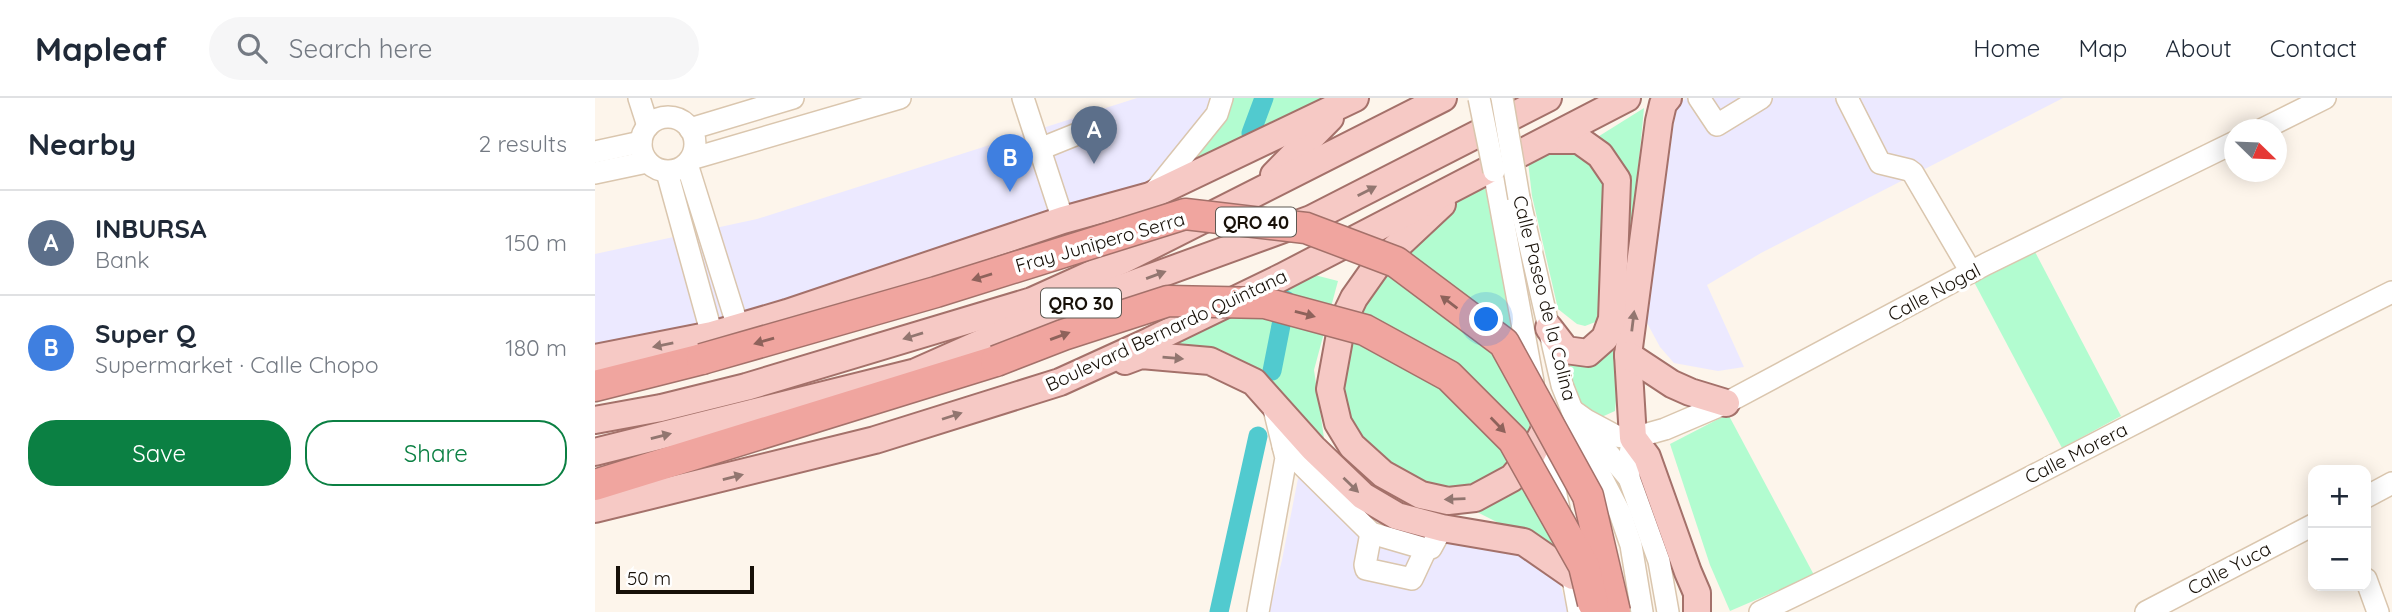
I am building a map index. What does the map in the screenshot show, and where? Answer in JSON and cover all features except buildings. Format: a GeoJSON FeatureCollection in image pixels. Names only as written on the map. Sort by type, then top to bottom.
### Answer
{"type":"FeatureCollection","features":[{"type":"Feature","properties":{"kind":"highway","name":"Fray Junipero Serra"},"geometry":{"type":"LineString","coordinates":[[597,378],[707,347],[936,292],[1185,214],[1306,228],[1396,262],[1504,342],[1588,496],[1615,612]]}},
{"type":"Feature","properties":{"kind":"highway"},"geometry":{"type":"LineString","coordinates":[[595,485],[996,361],[1063,335],[1168,301],[1265,303],[1365,330],[1449,376],[1513,440],[1584,566],[1596,612]]}},
{"type":"Feature","properties":{"kind":"main road","name":"QRO 30"},"geometry":{"type":"LineString","coordinates":[[595,420],[661,408],[746,387],[1032,301],[1123,260],[1443,98]]}},
{"type":"Feature","properties":{"kind":"main road","name":"QRO 30"},"geometry":{"type":"LineString","coordinates":[[595,452],[916,372],[1031,321],[1311,219],[1548,98]]}},
{"type":"Feature","properties":{"kind":"main road","name":"Boulevard Bernardo Quintana"},"geometry":{"type":"LineString","coordinates":[[595,509],[875,440],[1060,382],[1282,277],[1627,98]]}},
{"type":"Feature","properties":{"kind":"main road"},"geometry":{"type":"LineString","coordinates":[[1668,98],[1663,104],[1659,121],[1628,355],[1633,438],[1647,457],[1703,606]]}},
{"type":"Feature","properties":{"kind":"main road"},"geometry":{"type":"LineString","coordinates":[[1258,192],[1349,101]]}},
{"type":"Feature","properties":{"kind":"main road"},"geometry":{"type":"LineString","coordinates":[[707,347],[738,327],[1063,220],[1150,197],[1349,101]]}},
{"type":"Feature","properties":{"kind":"main road"},"geometry":{"type":"LineString","coordinates":[[1543,140],[1579,140],[1600,155],[1617,180],[1612,319],[1605,338],[1588,353],[1566,350],[1549,328]]}},
{"type":"Feature","properties":{"kind":"main road"},"geometry":{"type":"LineString","coordinates":[[1470,179],[1378,264],[1354,298],[1342,323],[1330,389],[1338,423],[1352,446],[1383,474],[1421,495],[1448,500],[1475,498],[1512,478],[1532,454],[1543,433]]}},
{"type":"Feature","properties":{"kind":"main road"},"geometry":{"type":"LineString","coordinates":[[1060,382],[1141,355],[1210,361],[1254,382],[1313,448],[1363,496],[1434,538],[1524,542],[1573,576]]}},
{"type":"Feature","properties":{"kind":"main road"},"geometry":{"type":"LineString","coordinates":[[1628,355],[1672,384],[1726,402]]}},
{"type":"Feature","properties":{"kind":"street"},"geometry":{"type":"LineString","coordinates":[[639,98],[645,144],[660,171],[667,172],[678,170],[689,162],[899,98]]}},
{"type":"Feature","properties":{"kind":"street"},"geometry":{"type":"LineString","coordinates":[[690,129],[793,98]]}},
{"type":"Feature","properties":{"kind":"street"},"geometry":{"type":"LineString","coordinates":[[1023,98],[1063,220]]}},
{"type":"Feature","properties":{"kind":"street","name":"Calle Paseo de la Colina"},"geometry":{"type":"LineString","coordinates":[[1479,98],[1549,328],[1562,385],[1590,454],[1620,513],[1631,545],[1642,612]]}},
{"type":"Feature","properties":{"kind":"street","name":"Calle Paseo de la Colina"},"geometry":{"type":"LineString","coordinates":[[1501,98],[1509,199],[1543,433],[1579,612]]}},
{"type":"Feature","properties":{"kind":"street"},"geometry":{"type":"LineString","coordinates":[[1699,98],[1715,123],[1720,125],[1761,98]]}},
{"type":"Feature","properties":{"kind":"street"},"geometry":{"type":"LineString","coordinates":[[1847,98],[1880,163],[1913,173],[1971,272]]}},
{"type":"Feature","properties":{"kind":"street"},"geometry":{"type":"LineString","coordinates":[[2282,119],[2325,98]]}},
{"type":"Feature","properties":{"kind":"street"},"geometry":{"type":"LineString","coordinates":[[1150,197],[1217,103]]}},
{"type":"Feature","properties":{"kind":"street"},"geometry":{"type":"LineString","coordinates":[[595,173],[645,144],[667,108],[690,129],[695,139],[695,149],[689,162],[738,327]]}},
{"type":"Feature","properties":{"kind":"street"},"geometry":{"type":"LineString","coordinates":[[1040,149],[1097,126]]}},
{"type":"Feature","properties":{"kind":"street"},"geometry":{"type":"LineString","coordinates":[[595,152],[645,144]]}},
{"type":"Feature","properties":{"kind":"street","name":"Calle Nogal"},"geometry":{"type":"LineString","coordinates":[[1633,438],[1665,429],[1726,402],[1971,272],[2224,147]]}},
{"type":"Feature","properties":{"kind":"street"},"geometry":{"type":"LineString","coordinates":[[667,172],[707,347]]}},
{"type":"Feature","properties":{"kind":"street","name":"Calle Morera"},"geometry":{"type":"LineString","coordinates":[[1760,612],[1884,553],[2069,456],[2391,297]]}},
{"type":"Feature","properties":{"kind":"street"},"geometry":{"type":"LineString","coordinates":[[1258,612],[1286,458],[1272,400]]}},
{"type":"Feature","properties":{"kind":"street"},"geometry":{"type":"LineString","coordinates":[[1572,410],[1616,436],[1633,438],[1629,478],[1659,561],[1668,612]]}},
{"type":"Feature","properties":{"kind":"street"},"geometry":{"type":"LineString","coordinates":[[1572,410],[1629,478]]}},
{"type":"Feature","properties":{"kind":"street"},"geometry":{"type":"LineString","coordinates":[[1543,433],[1563,474],[1596,612]]}},
{"type":"Feature","properties":{"kind":"street"},"geometry":{"type":"LineString","coordinates":[[1283,446],[1371,533],[1434,538],[1412,579],[1366,569],[1364,565],[1371,533]]}},
{"type":"Feature","properties":{"kind":"street"},"geometry":{"type":"LineString","coordinates":[[2371,494],[2392,483]]}},
{"type":"Feature","properties":{"kind":"street","name":"Calle Yuca"},"geometry":{"type":"LineString","coordinates":[[2146,612],[2308,527]]}},
{"type":"Feature","properties":{"kind":"street"},"geometry":{"type":"LineString","coordinates":[[2370,591],[2378,612]]}},
{"type":"Feature","properties":{"kind":"shaded area"},"geometry":{"type":"Polygon","coordinates":[[[1137,98],[1211,98],[1217,114],[1150,196],[595,358],[595,254],[757,219],[1137,98]]]}},
{"type":"Feature","properties":{"kind":"shaded area"},"geometry":{"type":"Polygon","coordinates":[[[1686,98],[2063,98],[1761,253],[1707,285],[1744,367],[1718,371],[1674,363],[1660,347],[1646,321],[1674,122],[1677,106],[1686,98]]]}},
{"type":"Feature","properties":{"kind":"shaded area"},"geometry":{"type":"Polygon","coordinates":[[[1304,448],[1358,505],[1517,548],[1549,570],[1561,587],[1568,612],[1269,612],[1304,448]]]}},
{"type":"Feature","properties":{"kind":"green space"},"geometry":{"type":"Polygon","coordinates":[[[1233,98],[1321,98],[1185,171],[1228,115],[1233,98]]]}},
{"type":"Feature","properties":{"kind":"green space"},"geometry":{"type":"Polygon","coordinates":[[[1644,108],[1615,411],[1597,419],[1577,403],[1562,359],[1608,342],[1624,184],[1596,138],[1644,108]]]}},
{"type":"Feature","properties":{"kind":"green space"},"geometry":{"type":"Polygon","coordinates":[[[1546,152],[1579,152],[1602,165],[1602,306],[1598,321],[1585,326],[1577,324],[1558,309],[1532,196],[1528,162],[1546,152]]]}},
{"type":"Feature","properties":{"kind":"green space"},"geometry":{"type":"Polygon","coordinates":[[[1493,167],[1543,433],[1512,478],[1421,495],[1338,423],[1342,323],[1378,264],[1493,167]]]}},
{"type":"Feature","properties":{"kind":"green space"},"geometry":{"type":"Polygon","coordinates":[[[2033,248],[2121,416],[2062,448],[1973,280],[2033,248]]]}},
{"type":"Feature","properties":{"kind":"green space"},"geometry":{"type":"Polygon","coordinates":[[[1303,272],[1338,281],[1314,370],[1324,438],[1260,370],[1220,349],[1168,346],[1303,272]]]}},
{"type":"Feature","properties":{"kind":"green space"},"geometry":{"type":"Polygon","coordinates":[[[1728,414],[1814,575],[1730,611],[1710,565],[1670,444],[1728,414]]]}},
{"type":"Feature","properties":{"kind":"green space"},"geometry":{"type":"Polygon","coordinates":[[[1540,452],[1556,552],[1473,510],[1540,452]]]}},
{"type":"Feature","properties":{"kind":"waterway"},"geometry":{"type":"LineString","coordinates":[[1251,133],[1264,98]]}},
{"type":"Feature","properties":{"kind":"waterway"},"geometry":{"type":"LineString","coordinates":[[1272,371],[1286,300]]}},
{"type":"Feature","properties":{"kind":"waterway"},"geometry":{"type":"LineString","coordinates":[[1219,612],[1258,436]]}},
{"type":"Feature","properties":{"kind":"place","name":"INBURSA"},"geometry":{"type":"Point","coordinates":[1094,164]}},
{"type":"Feature","properties":{"kind":"place","name":"Super Q"},"geometry":{"type":"Point","coordinates":[1010,192]}}]}
